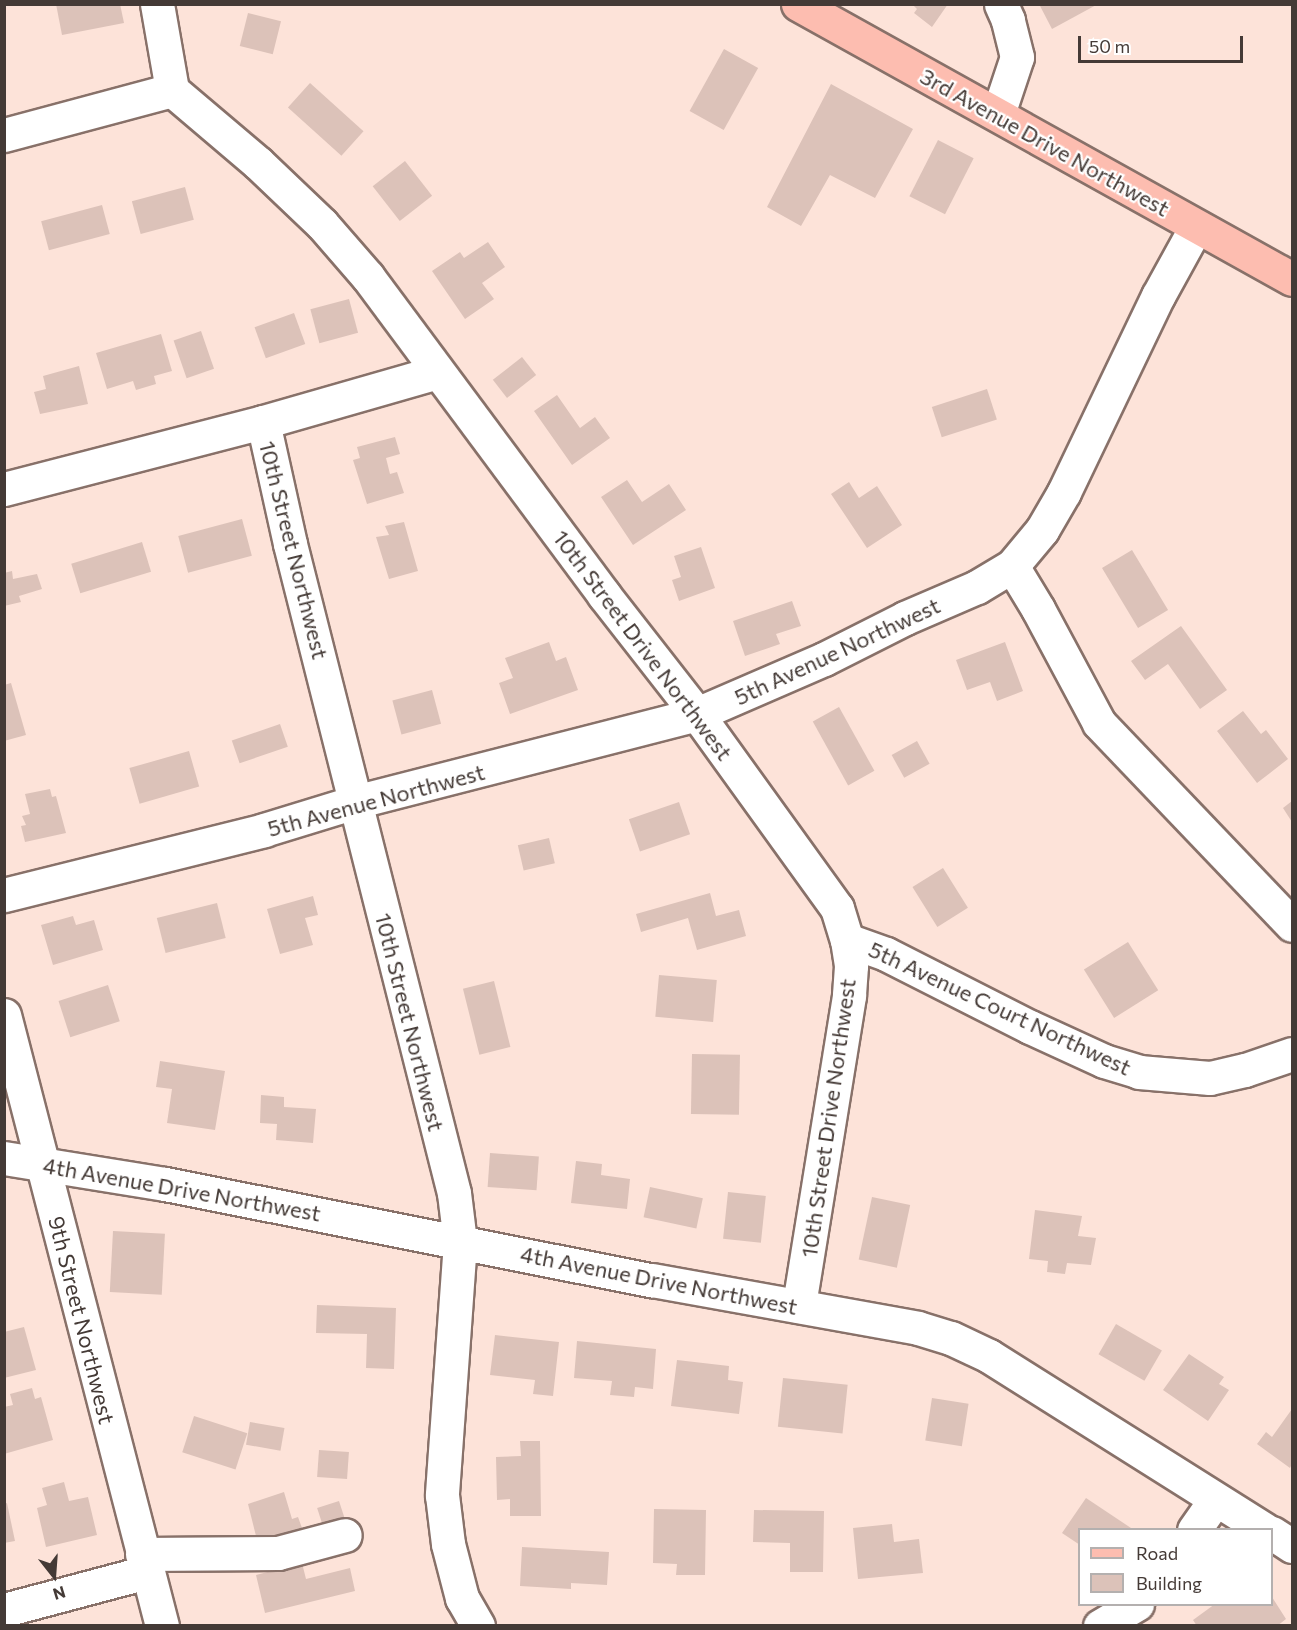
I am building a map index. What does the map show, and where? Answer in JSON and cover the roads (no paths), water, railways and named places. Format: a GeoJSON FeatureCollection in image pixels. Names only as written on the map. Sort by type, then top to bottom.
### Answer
{"type":"FeatureCollection","features":[{"type":"Feature","properties":{"kind":"main road","name":"3rd Avenue Drive Northwest"},"geometry":{"type":"LineString","coordinates":[[798,4],[1293,279]]}},
{"type":"Feature","properties":{"kind":"street"},"geometry":{"type":"LineString","coordinates":[[4,135],[172,90],[157,4]]}},
{"type":"Feature","properties":{"kind":"street"},"geometry":{"type":"LineString","coordinates":[[998,114],[1017,57],[1008,20],[1001,4]]}},
{"type":"Feature","properties":{"kind":"street","name":"10th Street Drive Northwest"},"geometry":{"type":"LineString","coordinates":[[172,90],[258,163],[322,224],[368,277],[604,595],[697,714],[837,908],[848,940],[851,966],[849,996],[799,1306]]}},
{"type":"Feature","properties":{"kind":"street","name":"5th Avenue Northwest"},"geometry":{"type":"LineString","coordinates":[[4,895],[264,830],[356,802],[697,714],[824,660],[905,618],[977,587],[1012,566],[1042,530],[1064,492],[1158,296],[1196,227]]}},
{"type":"Feature","properties":{"kind":"street"},"geometry":{"type":"LineString","coordinates":[[4,489],[262,422],[437,372]]}},
{"type":"Feature","properties":{"kind":"street","name":"10th Street Northwest"},"geometry":{"type":"LineString","coordinates":[[262,422],[290,544],[454,1193],[460,1242],[442,1496],[448,1544],[462,1598],[478,1626]]}},
{"type":"Feature","properties":{"kind":"street"},"geometry":{"type":"LineString","coordinates":[[1012,566],[1099,723],[1293,925]]}},
{"type":"Feature","properties":{"kind":"street","name":"5th Avenue Court Northwest"},"geometry":{"type":"LineString","coordinates":[[848,940],[886,954],[1030,1027],[1104,1061],[1139,1072],[1210,1078],[1293,1054]]}},
{"type":"Feature","properties":{"kind":"street","name":"9th Street Northwest"},"geometry":{"type":"LineString","coordinates":[[4,1015],[162,1626]]}},
{"type":"Feature","properties":{"kind":"street","name":"4th Avenue Drive Northwest"},"geometry":{"type":"LineString","coordinates":[[4,1158],[165,1184],[918,1328],[951,1338],[989,1356],[1262,1528]]}},
{"type":"Feature","properties":{"kind":"street"},"geometry":{"type":"LineString","coordinates":[[1195,1528],[1215,1500]]}},
{"type":"Feature","properties":{"kind":"street"},"geometry":{"type":"LineString","coordinates":[[1273,1534],[1293,1546]]}},
{"type":"Feature","properties":{"kind":"street"},"geometry":{"type":"LineString","coordinates":[[4,1610],[145,1563],[278,1553],[345,1535]]}},
{"type":"Feature","properties":{"kind":"street"},"geometry":{"type":"LineString","coordinates":[[1100,1626],[1135,1606]]}}]}
